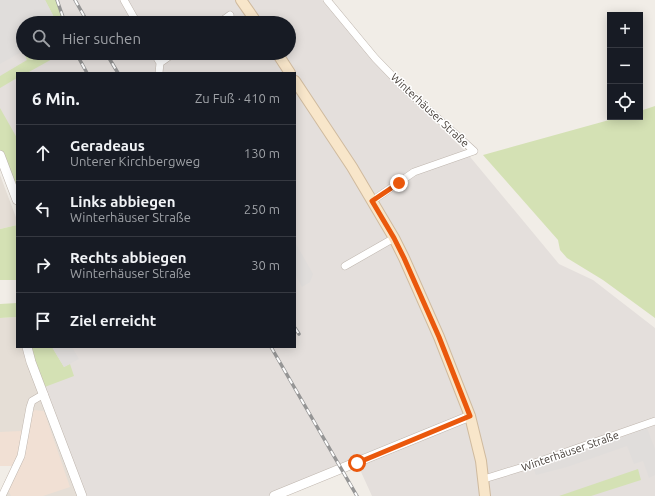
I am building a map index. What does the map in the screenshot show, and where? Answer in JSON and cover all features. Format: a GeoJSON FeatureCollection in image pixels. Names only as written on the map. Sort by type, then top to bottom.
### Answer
{"type":"FeatureCollection","features":[{"type":"Feature","properties":{"kind":"main road"},"geometry":{"type":"LineString","coordinates":[[241,0],[252,16]]}},
{"type":"Feature","properties":{"kind":"main road"},"geometry":{"type":"LineString","coordinates":[[281,60],[289,72]]}},
{"type":"Feature","properties":{"kind":"main road"},"geometry":{"type":"LineString","coordinates":[[296,83],[352,168],[394,238],[439,337],[470,416],[480,455],[485,496]]}},
{"type":"Feature","properties":{"kind":"street"},"geometry":{"type":"LineString","coordinates":[[124,0],[133,16]]}},
{"type":"Feature","properties":{"kind":"street","name":"Winterhäuser Straße"},"geometry":{"type":"LineString","coordinates":[[327,0],[375,58],[402,86],[474,151],[414,172],[372,201]]}},
{"type":"Feature","properties":{"kind":"street"},"geometry":{"type":"LineString","coordinates":[[158,60],[160,63],[159,72]]}},
{"type":"Feature","properties":{"kind":"street"},"geometry":{"type":"LineString","coordinates":[[160,63],[164,60]]}},
{"type":"Feature","properties":{"kind":"street"},"geometry":{"type":"LineString","coordinates":[[0,155],[16,197]]}},
{"type":"Feature","properties":{"kind":"street"},"geometry":{"type":"LineString","coordinates":[[345,266],[394,238]]}},
{"type":"Feature","properties":{"kind":"street"},"geometry":{"type":"LineString","coordinates":[[27,348],[31,362],[82,496]]}},
{"type":"Feature","properties":{"kind":"street"},"geometry":{"type":"LineString","coordinates":[[2,496],[21,456],[32,402],[44,394]]}},
{"type":"Feature","properties":{"kind":"street"},"geometry":{"type":"LineString","coordinates":[[274,496],[470,416]]}},
{"type":"Feature","properties":{"kind":"street","name":"Winterhäuser Straße"},"geometry":{"type":"LineString","coordinates":[[484,479],[655,421]]}},
{"type":"Feature","properties":{"kind":"shaded area"},"geometry":{"type":"Polygon","coordinates":[[[0,0],[322,0],[373,60],[466,152],[559,264],[593,280],[655,328],[655,496],[372,496],[357,463],[274,496],[83,496],[27,348],[296,348],[296,72],[16,72],[16,197],[0,155],[0,0]]]}},
{"type":"Feature","properties":{"kind":"shaded area"},"geometry":{"type":"Polygon","coordinates":[[[0,0],[45,0],[53,16],[16,16],[16,55],[0,64],[0,0]]]}},
{"type":"Feature","properties":{"kind":"shaded area"},"geometry":{"type":"Polygon","coordinates":[[[0,175],[16,217],[16,225],[0,229],[0,175]]]}},
{"type":"Feature","properties":{"kind":"shaded area"},"geometry":{"type":"Polygon","coordinates":[[[296,244],[313,274],[310,282],[302,287],[296,276],[296,244]]]}},
{"type":"Feature","properties":{"kind":"shaded area"},"geometry":{"type":"Polygon","coordinates":[[[16,317],[16,348],[24,348],[82,496],[1,496],[4,483],[13,466],[0,465],[0,318],[16,317]]]}},
{"type":"Feature","properties":{"kind":"shaded area"},"geometry":{"type":"Polygon","coordinates":[[[53,348],[73,348],[79,359],[64,367],[53,348]]]}},
{"type":"Feature","properties":{"kind":"shaded area"},"geometry":{"type":"Polygon","coordinates":[[[34,410],[44,411],[70,487],[43,496],[11,496],[4,483],[12,466],[0,466],[0,432],[21,431],[34,410]]]}},
{"type":"Feature","properties":{"kind":"shaded area"},"geometry":{"type":"Polygon","coordinates":[[[647,428],[655,449],[655,475],[649,478],[643,461],[634,464],[627,446],[567,467],[536,475],[534,470],[647,428]]]}},
{"type":"Feature","properties":{"kind":"green space"},"geometry":{"type":"Polygon","coordinates":[[[45,0],[57,0],[63,16],[53,16],[45,0]]]}},
{"type":"Feature","properties":{"kind":"green space"},"geometry":{"type":"Polygon","coordinates":[[[27,60],[50,60],[29,72],[16,72],[16,79],[0,88],[0,76],[27,60]]]}},
{"type":"Feature","properties":{"kind":"green space"},"geometry":{"type":"Polygon","coordinates":[[[655,106],[655,318],[603,280],[567,258],[560,250],[558,240],[483,155],[609,120],[643,120],[643,110],[655,106]]]}},
{"type":"Feature","properties":{"kind":"green space"},"geometry":{"type":"Polygon","coordinates":[[[0,108],[16,136],[16,197],[0,155],[0,108]]]}},
{"type":"Feature","properties":{"kind":"green space"},"geometry":{"type":"Polygon","coordinates":[[[16,225],[16,280],[0,280],[0,229],[16,225]]]}},
{"type":"Feature","properties":{"kind":"green space"},"geometry":{"type":"Polygon","coordinates":[[[16,303],[16,317],[0,318],[0,304],[16,303]]]}},
{"type":"Feature","properties":{"kind":"green space"},"geometry":{"type":"Polygon","coordinates":[[[27,348],[53,348],[64,367],[70,364],[74,376],[42,388],[27,348]]]}},
{"type":"Feature","properties":{"kind":"green space"},"geometry":{"type":"Polygon","coordinates":[[[638,469],[641,480],[591,496],[559,496],[638,469]]]}},
{"type":"Feature","properties":{"kind":"railway"},"geometry":{"type":"LineString","coordinates":[[57,0],[63,16]]}},
{"type":"Feature","properties":{"kind":"railway"},"geometry":{"type":"LineString","coordinates":[[75,0],[84,16]]}},
{"type":"Feature","properties":{"kind":"railway"},"geometry":{"type":"LineString","coordinates":[[80,60],[86,72]]}},
{"type":"Feature","properties":{"kind":"railway"},"geometry":{"type":"LineString","coordinates":[[110,60],[117,72]]}},
{"type":"Feature","properties":{"kind":"railway"},"geometry":{"type":"LineString","coordinates":[[296,330],[299,334]]}},
{"type":"Feature","properties":{"kind":"railway"},"geometry":{"type":"LineString","coordinates":[[272,348],[357,496]]}},
{"type":"Feature","properties":{"kind":"route"},"geometry":{"type":"LineString","coordinates":[[357,463],[470,416],[439,337],[404,258],[372,201],[399,183]]}}]}
